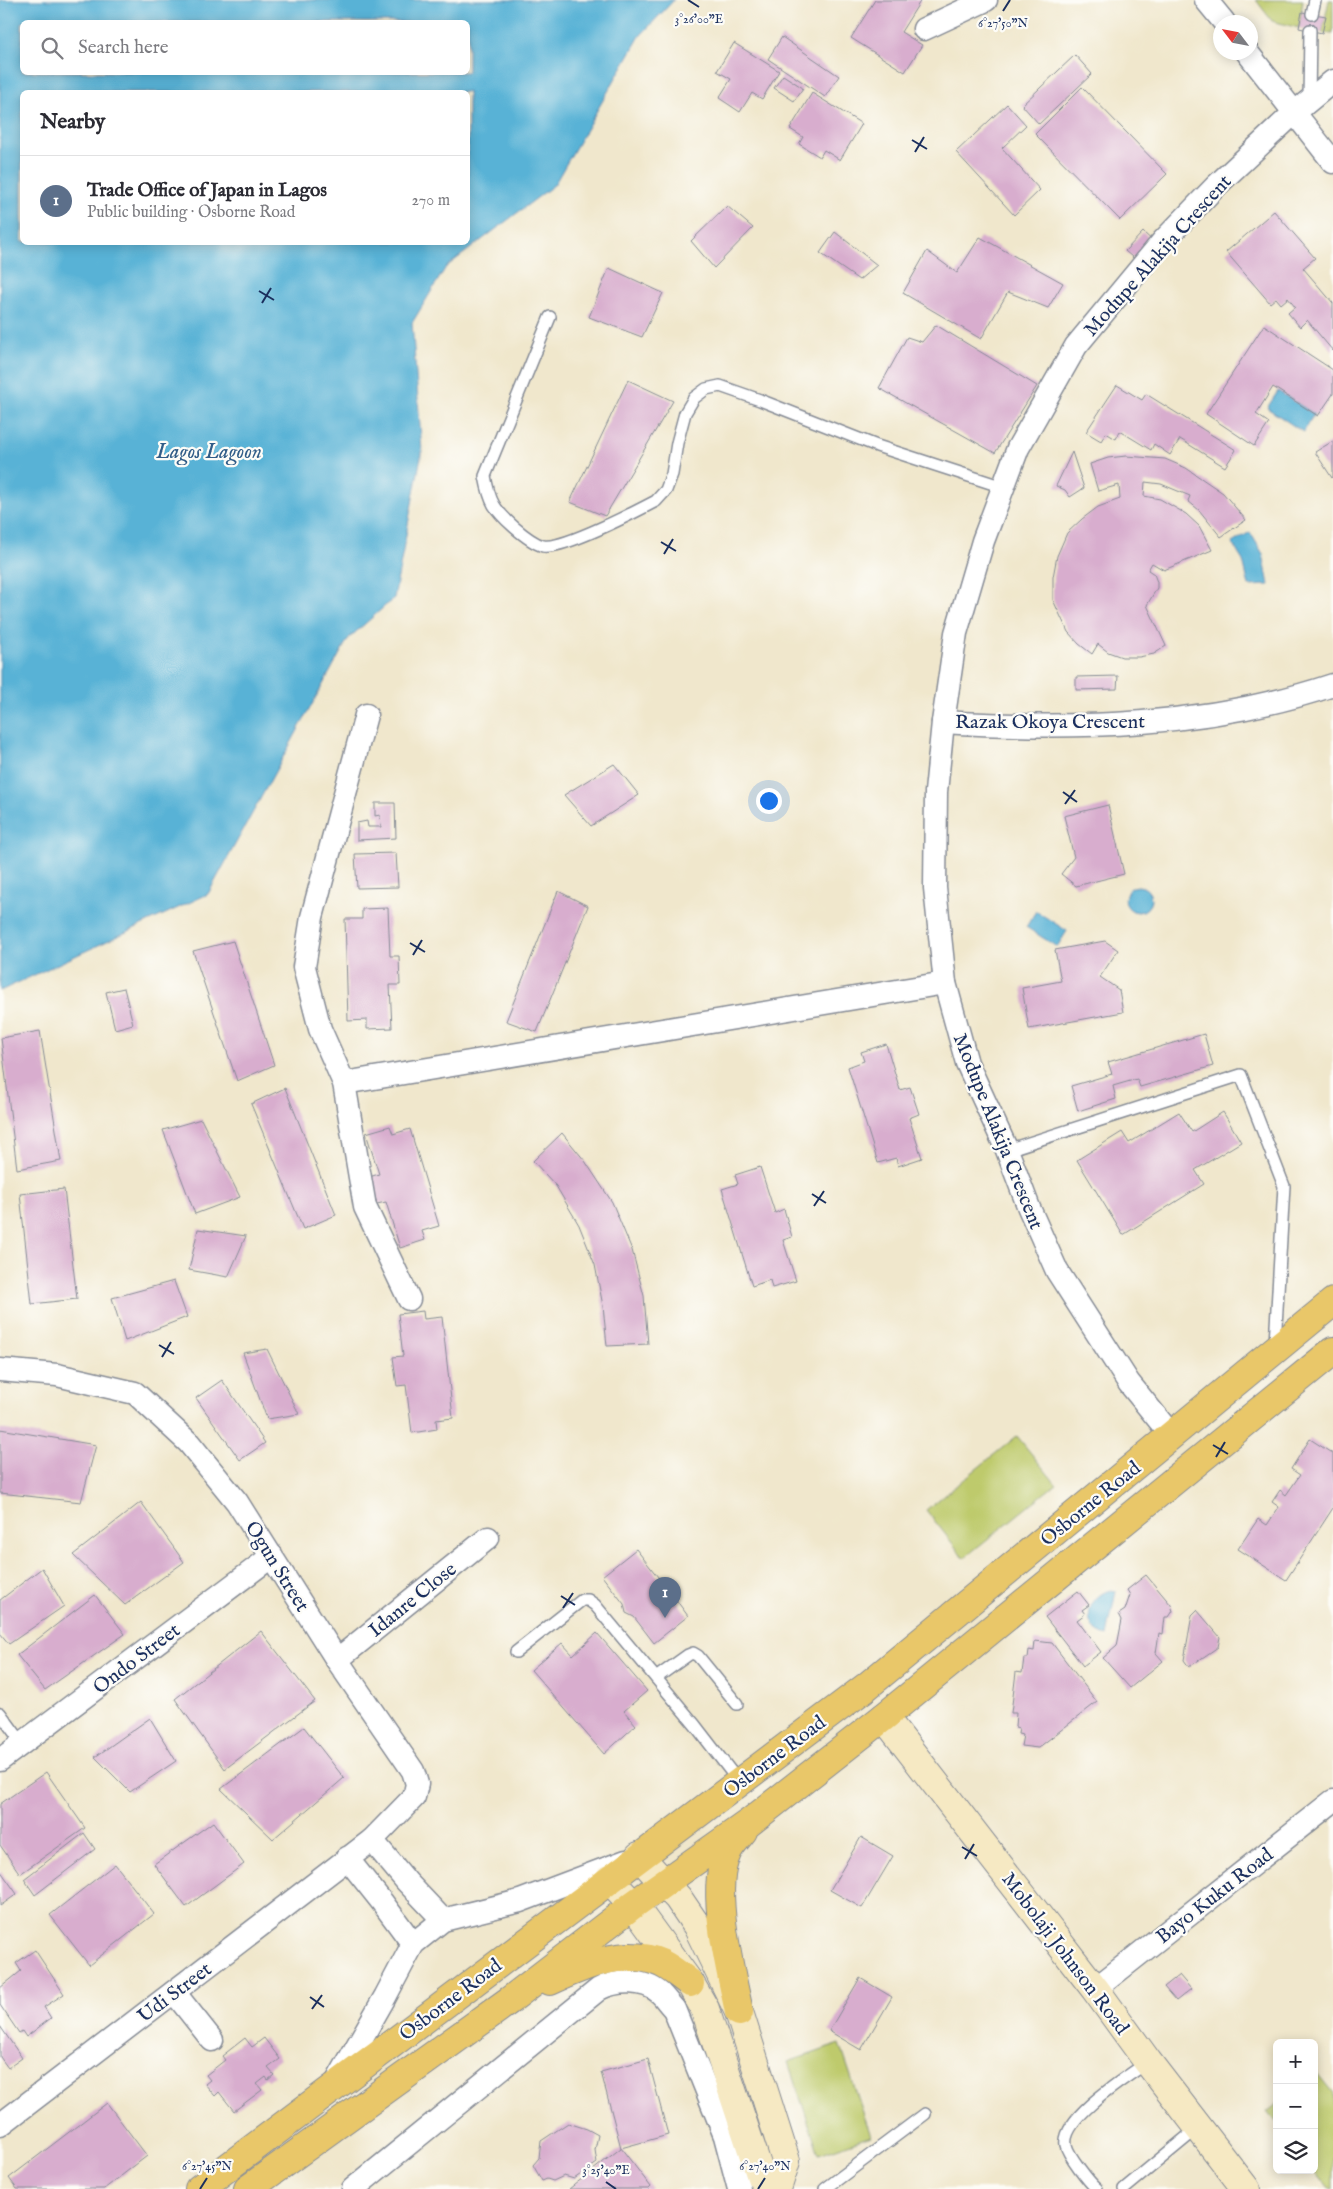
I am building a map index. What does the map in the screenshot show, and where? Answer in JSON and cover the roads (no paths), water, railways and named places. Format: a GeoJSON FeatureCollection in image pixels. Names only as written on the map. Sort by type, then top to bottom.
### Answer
{"type":"FeatureCollection","features":[{"type":"Feature","properties":{"kind":"main road","name":"Osborne Road"},"geometry":{"type":"LineString","coordinates":[[199,2189],[866,1687],[1333,1302]]}},
{"type":"Feature","properties":{"kind":"main road","name":"Osborne Road"},"geometry":{"type":"LineString","coordinates":[[248,2189],[510,2000],[633,1905],[750,1822],[884,1717],[1333,1351]]}},
{"type":"Feature","properties":{"kind":"main road","name":"Mobolaji Johnson Road"},"geometry":{"type":"LineString","coordinates":[[884,1717],[1095,1989],[1148,2062],[1246,2189]]}},
{"type":"Feature","properties":{"kind":"main road"},"geometry":{"type":"LineString","coordinates":[[750,1822],[726,1853],[720,1906],[739,2012],[786,2161],[777,2189]]}},
{"type":"Feature","properties":{"kind":"main road"},"geometry":{"type":"LineString","coordinates":[[639,1856],[665,1883],[697,1926],[739,2012]]}},
{"type":"Feature","properties":{"kind":"main road"},"geometry":{"type":"LineString","coordinates":[[609,1879],[633,1905],[690,1983],[705,2009],[761,2177],[769,2189]]}},
{"type":"Feature","properties":{"kind":"main road"},"geometry":{"type":"LineString","coordinates":[[510,2000],[594,1963],[629,1958],[646,1959],[662,1964],[690,1983]]}},
{"type":"Feature","properties":{"kind":"street"},"geometry":{"type":"LineString","coordinates":[[924,29],[986,0]]}},
{"type":"Feature","properties":{"kind":"street"},"geometry":{"type":"LineString","coordinates":[[1206,0],[1218,15]]}},
{"type":"Feature","properties":{"kind":"street"},"geometry":{"type":"LineString","coordinates":[[1255,60],[1302,108],[1333,162]]}},
{"type":"Feature","properties":{"kind":"street","name":"Modupe Alakija Crescent"},"geometry":{"type":"LineString","coordinates":[[1172,1436],[1129,1383],[1057,1271],[1029,1208],[1007,1150],[967,1062],[945,983],[935,888],[936,792],[943,722],[956,633],[983,541],[1018,448],[1079,340],[1163,241],[1217,186],[1333,82]]}},
{"type":"Feature","properties":{"kind":"street","name":"Razak Okoya Crescent"},"geometry":{"type":"LineString","coordinates":[[943,722],[1046,725],[1144,722],[1251,707],[1333,685]]}},
{"type":"Feature","properties":{"kind":"street"},"geometry":{"type":"LineString","coordinates":[[366,715],[312,916],[304,967],[320,1029],[344,1083],[366,1207],[409,1299]]}},
{"type":"Feature","properties":{"kind":"street"},"geometry":{"type":"LineString","coordinates":[[344,1083],[945,983]]}},
{"type":"Feature","properties":{"kind":"street","name":"Ogun Street"},"geometry":{"type":"LineString","coordinates":[[0,1370],[58,1374],[135,1393],[189,1443],[237,1502],[337,1660],[412,1771],[417,1784],[414,1796],[372,1840],[347,1858]]}},
{"type":"Feature","properties":{"kind":"street","name":"Idanre Close"},"geometry":{"type":"LineString","coordinates":[[337,1660],[488,1538]]}},
{"type":"Feature","properties":{"kind":"street","name":"Ondo Street"},"geometry":{"type":"LineString","coordinates":[[0,1760],[272,1556]]}},
{"type":"Feature","properties":{"kind":"street","name":"Bayo Kuku Road"},"geometry":{"type":"LineString","coordinates":[[1095,1989],[1333,1801]]}},
{"type":"Feature","properties":{"kind":"street"},"geometry":{"type":"LineString","coordinates":[[372,1840],[407,1882],[443,1920]]}},
{"type":"Feature","properties":{"kind":"street"},"geometry":{"type":"LineString","coordinates":[[335,2085],[386,1997],[413,1944],[443,1920],[520,1901],[639,1856]]}},
{"type":"Feature","properties":{"kind":"street"},"geometry":{"type":"LineString","coordinates":[[347,1858],[413,1944]]}},
{"type":"Feature","properties":{"kind":"street","name":"Udi Street"},"geometry":{"type":"LineString","coordinates":[[0,2125],[347,1858]]}},
{"type":"Feature","properties":{"kind":"street"},"geometry":{"type":"LineString","coordinates":[[353,2189],[599,1989],[610,1983],[624,1982],[643,1985],[659,1992],[674,2009],[725,2136],[739,2189]]}},
{"type":"Feature","properties":{"kind":"street"},"geometry":{"type":"LineString","coordinates":[[174,1992],[212,2040]]}},
{"type":"Feature","properties":{"kind":"lane"},"geometry":{"type":"LineString","coordinates":[[1312,14],[1315,0]]}},
{"type":"Feature","properties":{"kind":"lane"},"geometry":{"type":"LineString","coordinates":[[1302,108],[1310,30]]}},
{"type":"Feature","properties":{"kind":"lane"},"geometry":{"type":"LineString","coordinates":[[550,317],[485,476],[490,500],[502,517],[524,536],[544,546],[569,541],[656,501],[666,490],[672,474],[677,443],[685,413],[694,398],[706,389],[720,386],[877,446],[1003,487]]}},
{"type":"Feature","properties":{"kind":"lane"},"geometry":{"type":"LineString","coordinates":[[1007,1150],[1240,1075],[1284,1186],[1275,1349]]}},
{"type":"Feature","properties":{"kind":"lane"},"geometry":{"type":"LineString","coordinates":[[516,1652],[582,1600],[588,1600],[595,1605],[656,1678],[739,1782]]}},
{"type":"Feature","properties":{"kind":"lane"},"geometry":{"type":"LineString","coordinates":[[656,1678],[688,1654],[693,1653],[698,1656],[738,1704]]}},
{"type":"Feature","properties":{"kind":"lane"},"geometry":{"type":"LineString","coordinates":[[0,1713],[22,1743]]}},
{"type":"Feature","properties":{"kind":"lane"},"geometry":{"type":"LineString","coordinates":[[1097,2189],[1068,2150],[1066,2140],[1069,2129],[1077,2118],[1108,2091],[1148,2062]]}},
{"type":"Feature","properties":{"kind":"lane"},"geometry":{"type":"LineString","coordinates":[[826,2189],[925,2114]]}},
{"type":"Feature","properties":{"kind":"lane"},"geometry":{"type":"LineString","coordinates":[[1124,2189],[1199,2127]]}},
{"type":"Feature","properties":{"kind":"water","name":"Lagos Lagoon"},"geometry":{"type":"Polygon","coordinates":[[[0,0],[674,0],[640,36],[554,185],[446,267],[412,323],[422,451],[394,598],[348,639],[208,894],[0,991],[0,0]]]}},
{"type":"Feature","properties":{"kind":"water"},"geometry":{"type":"Polygon","coordinates":[[[1278,391],[1314,414],[1303,432],[1267,408],[1278,391]]]}},
{"type":"Feature","properties":{"kind":"water"},"geometry":{"type":"Polygon","coordinates":[[[1250,532],[1263,554],[1269,585],[1249,586],[1243,561],[1232,543],[1250,532]]]}},
{"type":"Feature","properties":{"kind":"water"},"geometry":{"type":"Polygon","coordinates":[[[1138,886],[1147,890],[1151,899],[1147,908],[1138,912],[1129,908],[1125,899],[1129,890],[1138,886]]]}},
{"type":"Feature","properties":{"kind":"water"},"geometry":{"type":"Polygon","coordinates":[[[1036,911],[1067,931],[1057,947],[1026,927],[1036,911]]]}},
{"type":"Feature","properties":{"kind":"water"},"geometry":{"type":"Polygon","coordinates":[[[1111,1590],[1116,1591],[1107,1636],[1092,1627],[1090,1612],[1096,1598],[1111,1590]]]}},
{"type":"Feature","properties":{"kind":"place","name":"Trade Office of Japan in Lagos"},"geometry":{"type":"Point","coordinates":[665,1618]}}]}
